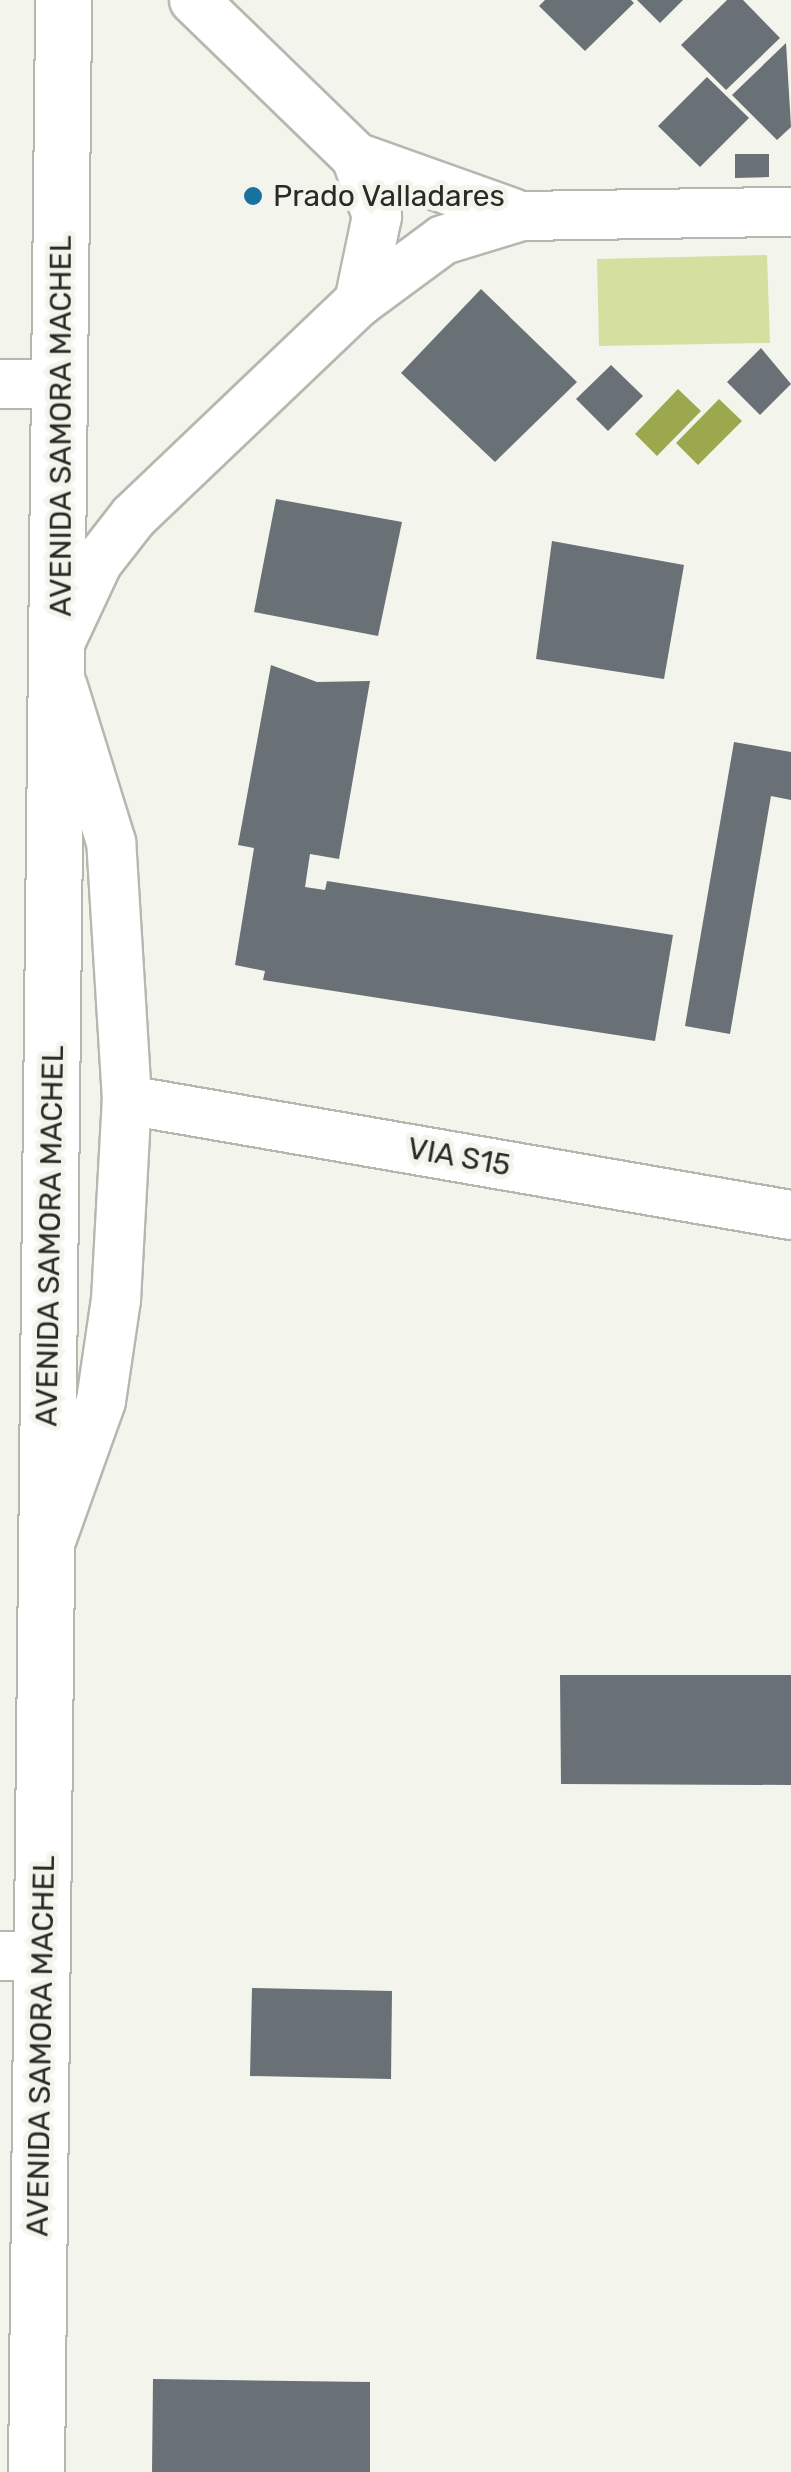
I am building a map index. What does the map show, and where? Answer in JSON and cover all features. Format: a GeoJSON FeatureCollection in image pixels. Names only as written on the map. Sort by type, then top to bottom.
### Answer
{"type":"FeatureCollection","features":[{"type":"Feature","properties":{"kind":"main road","name":"AVENIDA SAMORA MACHEL"},"geometry":{"type":"LineString","coordinates":[[36,2472],[22,1956],[45,1560],[60,662],[63,0]]}},
{"type":"Feature","properties":{"kind":"street"},"geometry":{"type":"LineString","coordinates":[[194,0],[356,157],[444,195],[522,216]]}},
{"type":"Feature","properties":{"kind":"street"},"geometry":{"type":"LineString","coordinates":[[356,157],[377,216],[359,302]]}},
{"type":"Feature","properties":{"kind":"street"},"geometry":{"type":"LineString","coordinates":[[45,1560],[100,1401],[116,1300],[127,1100],[111,842],[60,662],[98,562],[134,516],[359,302],[464,228],[522,216],[791,212]]}},
{"type":"Feature","properties":{"kind":"street"},"geometry":{"type":"LineString","coordinates":[[0,384],[61,385]]}},
{"type":"Feature","properties":{"kind":"street","name":"VIA S15"},"geometry":{"type":"LineString","coordinates":[[127,1100],[791,1215]]}},
{"type":"Feature","properties":{"kind":"shaded area"},"geometry":{"type":"Polygon","coordinates":[[[767,255],[770,343],[599,346],[597,259],[767,255]]]}},
{"type":"Feature","properties":{"kind":"shaded area"},"geometry":{"type":"Polygon","coordinates":[[[678,389],[701,411],[657,456],[635,434],[678,389]]]}},
{"type":"Feature","properties":{"kind":"shaded area"},"geometry":{"type":"Polygon","coordinates":[[[719,399],[742,421],[698,465],[676,443],[719,399]]]}},
{"type":"Feature","properties":{"kind":"building"},"geometry":{"type":"Polygon","coordinates":[[[545,0],[634,3],[585,51],[539,6],[545,0]]]}},
{"type":"Feature","properties":{"kind":"building"},"geometry":{"type":"Polygon","coordinates":[[[637,0],[683,0],[660,23],[637,0]]]}},
{"type":"Feature","properties":{"kind":"building"},"geometry":{"type":"Polygon","coordinates":[[[727,0],[743,0],[780,38],[726,90],[681,45],[727,0]]]}},
{"type":"Feature","properties":{"kind":"building"},"geometry":{"type":"Polygon","coordinates":[[[786,43],[791,127],[777,140],[732,95],[786,43]]]}},
{"type":"Feature","properties":{"kind":"building"},"geometry":{"type":"Polygon","coordinates":[[[707,77],[749,118],[700,167],[658,126],[707,77]]]}},
{"type":"Feature","properties":{"kind":"building"},"geometry":{"type":"Polygon","coordinates":[[[735,154],[769,154],[769,177],[735,178],[735,154]]]}},
{"type":"Feature","properties":{"kind":"building"},"geometry":{"type":"Polygon","coordinates":[[[481,289],[577,382],[495,462],[401,373],[481,289]]]}},
{"type":"Feature","properties":{"kind":"building"},"geometry":{"type":"Polygon","coordinates":[[[761,348],[791,384],[760,415],[727,382],[761,348]]]}},
{"type":"Feature","properties":{"kind":"building"},"geometry":{"type":"Polygon","coordinates":[[[611,365],[643,396],[608,431],[576,399],[611,365]]]}},
{"type":"Feature","properties":{"kind":"building"},"geometry":{"type":"Polygon","coordinates":[[[276,499],[402,522],[378,636],[254,612],[276,499]]]}},
{"type":"Feature","properties":{"kind":"building"},"geometry":{"type":"Polygon","coordinates":[[[552,541],[684,565],[664,679],[536,659],[552,541]]]}},
{"type":"Feature","properties":{"kind":"building"},"geometry":{"type":"Polygon","coordinates":[[[271,665],[317,682],[370,681],[339,859],[310,854],[305,887],[325,890],[327,881],[673,935],[655,1041],[263,980],[265,971],[235,965],[254,848],[238,845],[271,665]]]}},
{"type":"Feature","properties":{"kind":"building"},"geometry":{"type":"Polygon","coordinates":[[[734,742],[791,752],[791,800],[771,796],[730,1034],[685,1026],[734,742]]]}},
{"type":"Feature","properties":{"kind":"building"},"geometry":{"type":"Polygon","coordinates":[[[560,1675],[791,1675],[791,1785],[561,1784],[560,1675]]]}},
{"type":"Feature","properties":{"kind":"building"},"geometry":{"type":"Polygon","coordinates":[[[252,1988],[392,1991],[391,2079],[250,2076],[252,1988]]]}},
{"type":"Feature","properties":{"kind":"building"},"geometry":{"type":"Polygon","coordinates":[[[153,2379],[370,2382],[370,2472],[152,2472],[153,2379]]]}},
{"type":"Feature","properties":{"kind":"place","name":"Prado Valladares"},"geometry":{"type":"Point","coordinates":[253,196]}}]}
